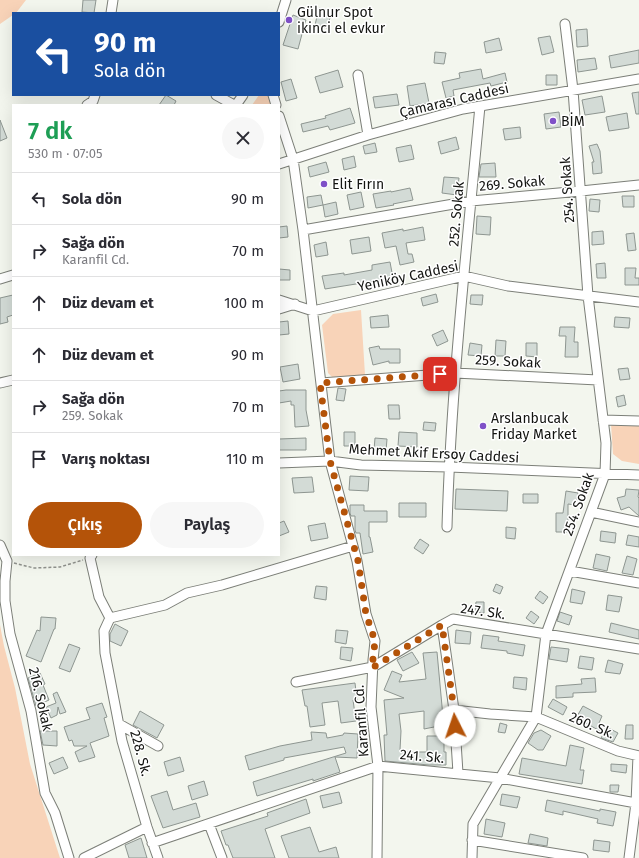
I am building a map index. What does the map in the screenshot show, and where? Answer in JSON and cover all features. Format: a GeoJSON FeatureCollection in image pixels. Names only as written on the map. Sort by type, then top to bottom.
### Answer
{"type":"FeatureCollection","features":[{"type":"Feature","properties":{"kind":"street"},"geometry":{"type":"LineString","coordinates":[[111,12],[113,0]]}},
{"type":"Feature","properties":{"kind":"street"},"geometry":{"type":"LineString","coordinates":[[280,19],[286,0]]}},
{"type":"Feature","properties":{"kind":"street","name":"254. Sokak"},"geometry":{"type":"LineString","coordinates":[[472,858],[473,824],[536,717],[546,634],[605,474],[606,443],[604,420],[588,296],[573,90],[565,24]]}},
{"type":"Feature","properties":{"kind":"street"},"geometry":{"type":"LineString","coordinates":[[358,75],[368,134]]}},
{"type":"Feature","properties":{"kind":"street","name":"Çamarası Caddesi"},"geometry":{"type":"LineString","coordinates":[[280,164],[368,134],[463,109],[639,79]]}},
{"type":"Feature","properties":{"kind":"street"},"geometry":{"type":"LineString","coordinates":[[88,104],[93,101],[95,96]]}},
{"type":"Feature","properties":{"kind":"street"},"geometry":{"type":"LineString","coordinates":[[218,96],[233,104]]}},
{"type":"Feature","properties":{"kind":"street"},"geometry":{"type":"LineString","coordinates":[[236,104],[242,96]]}},
{"type":"Feature","properties":{"kind":"street","name":"252. Sokak"},"geometry":{"type":"LineString","coordinates":[[447,527],[455,373],[480,106]]}},
{"type":"Feature","properties":{"kind":"street","name":"Mehmet Akif Ersoy Caddesi"},"geometry":{"type":"LineString","coordinates":[[280,119],[292,160],[303,230],[330,461],[361,465],[639,475]]}},
{"type":"Feature","properties":{"kind":"street","name":"269. Sokak"},"geometry":{"type":"LineString","coordinates":[[303,230],[471,201],[639,185]]}},
{"type":"Feature","properties":{"kind":"street"},"geometry":{"type":"LineString","coordinates":[[0,279],[12,275]]}},
{"type":"Feature","properties":{"kind":"street","name":"Yeniköy Caddesi"},"geometry":{"type":"LineString","coordinates":[[312,311],[464,276],[508,286],[639,302]]}},
{"type":"Feature","properties":{"kind":"street"},"geometry":{"type":"LineString","coordinates":[[280,300],[295,304],[312,311]]}},
{"type":"Feature","properties":{"kind":"street"},"geometry":{"type":"LineString","coordinates":[[280,309],[295,304]]}},
{"type":"Feature","properties":{"kind":"street","name":"259. Sokak"},"geometry":{"type":"LineString","coordinates":[[320,383],[455,373],[598,380]]}},
{"type":"Feature","properties":{"kind":"street"},"geometry":{"type":"LineString","coordinates":[[0,383],[12,380]]}},
{"type":"Feature","properties":{"kind":"street"},"geometry":{"type":"LineString","coordinates":[[604,420],[639,421]]}},
{"type":"Feature","properties":{"kind":"street"},"geometry":{"type":"LineString","coordinates":[[280,463],[330,461]]}},
{"type":"Feature","properties":{"kind":"street","name":"Karanfil Cd."},"geometry":{"type":"LineString","coordinates":[[330,461],[358,561],[366,614],[375,641],[372,668],[371,707],[378,766],[376,858]]}},
{"type":"Feature","properties":{"kind":"street"},"geometry":{"type":"LineString","coordinates":[[591,512],[639,522]]}},
{"type":"Feature","properties":{"kind":"street","name":"216. Sokak"},"geometry":{"type":"LineString","coordinates":[[0,545],[7,561],[5,601],[10,634],[31,711],[45,793],[55,813],[69,858]]}},
{"type":"Feature","properties":{"kind":"street"},"geometry":{"type":"LineString","coordinates":[[91,556],[99,597],[110,618],[165,605],[187,593],[222,585],[354,546]]}},
{"type":"Feature","properties":{"kind":"street"},"geometry":{"type":"LineString","coordinates":[[570,571],[639,583]]}},
{"type":"Feature","properties":{"kind":"street","name":"228. Sk."},"geometry":{"type":"LineString","coordinates":[[110,618],[104,631],[105,653],[122,741],[147,827],[158,858]]}},
{"type":"Feature","properties":{"kind":"street","name":"247. Sk."},"geometry":{"type":"LineString","coordinates":[[458,773],[454,710],[442,625],[453,620],[639,650]]}},
{"type":"Feature","properties":{"kind":"street"},"geometry":{"type":"LineString","coordinates":[[0,624],[10,634]]}},
{"type":"Feature","properties":{"kind":"street"},"geometry":{"type":"LineString","coordinates":[[296,682],[372,668],[442,625]]}},
{"type":"Feature","properties":{"kind":"street"},"geometry":{"type":"LineString","coordinates":[[454,710],[536,717]]}},
{"type":"Feature","properties":{"kind":"street","name":"260. Sk."},"geometry":{"type":"LineString","coordinates":[[536,717],[618,751],[639,756],[637,803],[629,858]]}},
{"type":"Feature","properties":{"kind":"street"},"geometry":{"type":"LineString","coordinates":[[119,724],[158,746]]}},
{"type":"Feature","properties":{"kind":"street","name":"241. Sk."},"geometry":{"type":"LineString","coordinates":[[152,843],[378,766],[500,778],[637,803]]}},
{"type":"Feature","properties":{"kind":"street"},"geometry":{"type":"LineString","coordinates":[[209,824],[222,858]]}},
{"type":"Feature","properties":{"kind":"street"},"geometry":{"type":"LineString","coordinates":[[84,858],[147,827]]}},
{"type":"Feature","properties":{"kind":"street"},"geometry":{"type":"LineString","coordinates":[[472,840],[539,854],[582,858]]}},
{"type":"Feature","properties":{"kind":"path"},"geometry":{"type":"LineString","coordinates":[[7,561],[34,568],[60,567],[91,556]]}},
{"type":"Feature","properties":{"kind":"shaded area"},"geometry":{"type":"Polygon","coordinates":[[[0,0],[26,0],[17,12],[12,12],[12,16],[0,24],[0,0]]]}},
{"type":"Feature","properties":{"kind":"shaded area"},"geometry":{"type":"Polygon","coordinates":[[[258,96],[269,96],[272,99],[273,104],[253,104],[258,96]]]}},
{"type":"Feature","properties":{"kind":"shaded area"},"geometry":{"type":"Polygon","coordinates":[[[361,310],[365,375],[332,377],[328,373],[322,325],[333,314],[361,310]]]}},
{"type":"Feature","properties":{"kind":"shaded area"},"geometry":{"type":"Polygon","coordinates":[[[611,424],[639,425],[639,464],[622,461],[613,454],[611,424]]]}},
{"type":"Feature","properties":{"kind":"shaded area"},"geometry":{"type":"Polygon","coordinates":[[[0,625],[15,688],[30,764],[60,858],[0,858],[0,625]]]}},
{"type":"Feature","properties":{"kind":"building"},"geometry":{"type":"Polygon","coordinates":[[[83,0],[96,0],[94,12],[82,12],[83,0]]]}},
{"type":"Feature","properties":{"kind":"building"},"geometry":{"type":"Polygon","coordinates":[[[319,8],[332,11],[327,28],[315,25],[319,8]]]}},
{"type":"Feature","properties":{"kind":"building"},"geometry":{"type":"Polygon","coordinates":[[[293,15],[306,20],[298,49],[283,45],[293,15]]]}},
{"type":"Feature","properties":{"kind":"building"},"geometry":{"type":"Polygon","coordinates":[[[587,29],[588,46],[577,47],[576,30],[587,29]]]}},
{"type":"Feature","properties":{"kind":"building"},"geometry":{"type":"Polygon","coordinates":[[[550,36],[554,52],[542,55],[538,38],[550,36]]]}},
{"type":"Feature","properties":{"kind":"building"},"geometry":{"type":"Polygon","coordinates":[[[499,38],[502,50],[486,53],[484,42],[499,38]]]}},
{"type":"Feature","properties":{"kind":"building"},"geometry":{"type":"Polygon","coordinates":[[[639,50],[639,63],[611,68],[609,56],[639,50]]]}},
{"type":"Feature","properties":{"kind":"building"},"geometry":{"type":"Polygon","coordinates":[[[435,52],[446,53],[444,64],[434,63],[435,52]]]}},
{"type":"Feature","properties":{"kind":"building"},"geometry":{"type":"Polygon","coordinates":[[[595,58],[597,69],[578,72],[577,60],[595,58]]]}},
{"type":"Feature","properties":{"kind":"building"},"geometry":{"type":"Polygon","coordinates":[[[481,69],[483,79],[505,73],[507,82],[491,86],[490,83],[453,90],[454,96],[446,98],[442,82],[460,78],[459,73],[481,69]]]}},
{"type":"Feature","properties":{"kind":"building"},"geometry":{"type":"Polygon","coordinates":[[[338,70],[343,87],[320,93],[315,77],[338,70]]]}},
{"type":"Feature","properties":{"kind":"building"},"geometry":{"type":"Polygon","coordinates":[[[546,75],[557,75],[557,85],[546,85],[546,75]]]}},
{"type":"Feature","properties":{"kind":"building"},"geometry":{"type":"Polygon","coordinates":[[[291,79],[297,98],[286,101],[281,82],[291,79]]]}},
{"type":"Feature","properties":{"kind":"building"},"geometry":{"type":"Polygon","coordinates":[[[425,83],[429,103],[410,106],[407,86],[425,83]]]}},
{"type":"Feature","properties":{"kind":"building"},"geometry":{"type":"Polygon","coordinates":[[[639,92],[639,114],[636,114],[632,93],[639,92]]]}},
{"type":"Feature","properties":{"kind":"building"},"geometry":{"type":"Polygon","coordinates":[[[397,94],[399,105],[375,108],[373,97],[397,94]]]}},
{"type":"Feature","properties":{"kind":"building"},"geometry":{"type":"Polygon","coordinates":[[[165,96],[176,101],[174,104],[160,104],[165,96]]]}},
{"type":"Feature","properties":{"kind":"building"},"geometry":{"type":"Polygon","coordinates":[[[602,96],[605,112],[585,115],[582,100],[602,96]]]}},
{"type":"Feature","properties":{"kind":"building"},"geometry":{"type":"Polygon","coordinates":[[[350,108],[355,123],[330,130],[328,126],[303,132],[301,124],[326,118],[325,116],[350,108]]]}},
{"type":"Feature","properties":{"kind":"building"},"geometry":{"type":"Polygon","coordinates":[[[559,112],[561,127],[546,129],[544,114],[559,112]]]}},
{"type":"Feature","properties":{"kind":"building"},"geometry":{"type":"Polygon","coordinates":[[[627,113],[629,128],[609,131],[606,117],[627,113]]]}},
{"type":"Feature","properties":{"kind":"building"},"geometry":{"type":"Polygon","coordinates":[[[0,120],[7,138],[0,141],[0,120]]]}},
{"type":"Feature","properties":{"kind":"building"},"geometry":{"type":"Polygon","coordinates":[[[520,127],[521,138],[505,140],[503,129],[520,127]]]}},
{"type":"Feature","properties":{"kind":"building"},"geometry":{"type":"Polygon","coordinates":[[[456,137],[459,149],[441,154],[438,142],[456,137]]]}},
{"type":"Feature","properties":{"kind":"building"},"geometry":{"type":"Polygon","coordinates":[[[375,143],[377,152],[365,154],[363,146],[375,143]]]}},
{"type":"Feature","properties":{"kind":"building"},"geometry":{"type":"Polygon","coordinates":[[[597,144],[600,151],[602,173],[593,174],[592,162],[594,162],[589,146],[597,144]]]}},
{"type":"Feature","properties":{"kind":"building"},"geometry":{"type":"Polygon","coordinates":[[[411,145],[414,159],[399,162],[396,148],[411,145]]]}},
{"type":"Feature","properties":{"kind":"building"},"geometry":{"type":"Polygon","coordinates":[[[354,156],[356,167],[344,170],[342,159],[354,156]]]}},
{"type":"Feature","properties":{"kind":"building"},"geometry":{"type":"Polygon","coordinates":[[[326,162],[329,172],[310,177],[308,167],[326,162]]]}},
{"type":"Feature","properties":{"kind":"building"},"geometry":{"type":"Polygon","coordinates":[[[495,163],[496,177],[479,177],[481,164],[495,163]]]}},
{"type":"Feature","properties":{"kind":"building"},"geometry":{"type":"Polygon","coordinates":[[[444,177],[459,178],[457,195],[442,193],[444,177]]]}},
{"type":"Feature","properties":{"kind":"building"},"geometry":{"type":"Polygon","coordinates":[[[410,188],[413,200],[376,208],[373,194],[410,188]]]}},
{"type":"Feature","properties":{"kind":"building"},"geometry":{"type":"Polygon","coordinates":[[[361,192],[364,207],[350,210],[347,195],[361,192]]]}},
{"type":"Feature","properties":{"kind":"building"},"geometry":{"type":"Polygon","coordinates":[[[321,195],[323,205],[308,208],[307,197],[321,195]]]}},
{"type":"Feature","properties":{"kind":"building"},"geometry":{"type":"Polygon","coordinates":[[[622,196],[634,196],[634,207],[623,207],[622,196]]]}},
{"type":"Feature","properties":{"kind":"building"},"geometry":{"type":"Polygon","coordinates":[[[590,199],[600,200],[599,212],[589,211],[590,199]]]}},
{"type":"Feature","properties":{"kind":"building"},"geometry":{"type":"Polygon","coordinates":[[[336,202],[338,214],[325,217],[323,205],[336,202]]]}},
{"type":"Feature","properties":{"kind":"building"},"geometry":{"type":"Polygon","coordinates":[[[477,216],[491,217],[490,235],[476,234],[477,216]]]}},
{"type":"Feature","properties":{"kind":"building"},"geometry":{"type":"Polygon","coordinates":[[[287,226],[288,237],[280,238],[280,227],[287,226]]]}},
{"type":"Feature","properties":{"kind":"building"},"geometry":{"type":"Polygon","coordinates":[[[423,227],[425,240],[406,243],[408,254],[412,254],[414,262],[400,265],[396,246],[385,248],[382,233],[423,227]]]}},
{"type":"Feature","properties":{"kind":"building"},"geometry":{"type":"Polygon","coordinates":[[[603,231],[604,244],[592,245],[592,232],[603,231]]]}},
{"type":"Feature","properties":{"kind":"building"},"geometry":{"type":"Polygon","coordinates":[[[634,233],[636,250],[628,251],[626,234],[634,233]]]}},
{"type":"Feature","properties":{"kind":"building"},"geometry":{"type":"Polygon","coordinates":[[[369,237],[371,251],[352,254],[350,240],[369,237]]]}},
{"type":"Feature","properties":{"kind":"building"},"geometry":{"type":"Polygon","coordinates":[[[326,242],[328,255],[316,257],[314,245],[326,242]]]}},
{"type":"Feature","properties":{"kind":"building"},"geometry":{"type":"Polygon","coordinates":[[[390,262],[393,278],[325,289],[322,276],[344,273],[344,275],[372,270],[372,265],[390,262]]]}},
{"type":"Feature","properties":{"kind":"building"},"geometry":{"type":"Polygon","coordinates":[[[605,263],[606,278],[597,278],[596,264],[605,263]]]}},
{"type":"Feature","properties":{"kind":"building"},"geometry":{"type":"Polygon","coordinates":[[[625,268],[636,268],[635,278],[639,278],[639,285],[625,285],[625,268]]]}},
{"type":"Feature","properties":{"kind":"building"},"geometry":{"type":"Polygon","coordinates":[[[280,269],[290,270],[290,280],[280,280],[280,269]]]}},
{"type":"Feature","properties":{"kind":"building"},"geometry":{"type":"Polygon","coordinates":[[[436,294],[438,302],[423,306],[421,298],[436,294]]]}},
{"type":"Feature","properties":{"kind":"building"},"geometry":{"type":"Polygon","coordinates":[[[12,295],[12,315],[7,317],[8,322],[0,324],[0,298],[12,295]]]}},
{"type":"Feature","properties":{"kind":"building"},"geometry":{"type":"Polygon","coordinates":[[[471,295],[483,295],[482,305],[470,304],[471,295]]]}},
{"type":"Feature","properties":{"kind":"building"},"geometry":{"type":"Polygon","coordinates":[[[388,315],[389,327],[371,328],[370,317],[388,315]]]}},
{"type":"Feature","properties":{"kind":"building"},"geometry":{"type":"Polygon","coordinates":[[[615,317],[630,318],[629,328],[614,327],[615,317]]]}},
{"type":"Feature","properties":{"kind":"building"},"geometry":{"type":"Polygon","coordinates":[[[288,321],[289,334],[280,335],[280,322],[288,321]]]}},
{"type":"Feature","properties":{"kind":"building"},"geometry":{"type":"Polygon","coordinates":[[[560,327],[575,327],[574,342],[578,342],[578,357],[565,357],[566,336],[559,336],[560,327]]]}},
{"type":"Feature","properties":{"kind":"building"},"geometry":{"type":"Polygon","coordinates":[[[443,330],[448,341],[437,346],[432,335],[443,330]]]}},
{"type":"Feature","properties":{"kind":"building"},"geometry":{"type":"Polygon","coordinates":[[[496,340],[506,341],[505,356],[495,356],[496,340]]]}},
{"type":"Feature","properties":{"kind":"building"},"geometry":{"type":"Polygon","coordinates":[[[470,343],[482,345],[481,356],[468,355],[470,343]]]}},
{"type":"Feature","properties":{"kind":"building"},"geometry":{"type":"Polygon","coordinates":[[[526,343],[537,343],[537,357],[526,356],[526,343]]]}},
{"type":"Feature","properties":{"kind":"building"},"geometry":{"type":"Polygon","coordinates":[[[379,346],[380,349],[400,349],[400,363],[389,363],[389,361],[373,365],[369,348],[379,346]]]}},
{"type":"Feature","properties":{"kind":"building"},"geometry":{"type":"Polygon","coordinates":[[[298,364],[300,379],[283,382],[280,367],[298,364]]]}},
{"type":"Feature","properties":{"kind":"building"},"geometry":{"type":"Polygon","coordinates":[[[628,368],[630,379],[620,380],[618,369],[628,368]]]}},
{"type":"Feature","properties":{"kind":"building"},"geometry":{"type":"Polygon","coordinates":[[[338,388],[346,389],[344,401],[336,400],[338,388]]]}},
{"type":"Feature","properties":{"kind":"building"},"geometry":{"type":"Polygon","coordinates":[[[306,390],[306,410],[309,426],[295,427],[294,405],[291,405],[291,401],[280,403],[280,391],[306,390]]]}},
{"type":"Feature","properties":{"kind":"building"},"geometry":{"type":"Polygon","coordinates":[[[624,395],[626,405],[618,407],[616,397],[624,395]]]}},
{"type":"Feature","properties":{"kind":"building"},"geometry":{"type":"Polygon","coordinates":[[[388,405],[399,405],[400,419],[389,419],[388,405]]]}},
{"type":"Feature","properties":{"kind":"building"},"geometry":{"type":"Polygon","coordinates":[[[424,422],[436,423],[435,431],[423,430],[424,422]]]}},
{"type":"Feature","properties":{"kind":"building"},"geometry":{"type":"Polygon","coordinates":[[[344,432],[355,432],[355,446],[344,446],[344,432]]]}},
{"type":"Feature","properties":{"kind":"building"},"geometry":{"type":"Polygon","coordinates":[[[399,432],[417,433],[417,447],[398,446],[399,432]]]}},
{"type":"Feature","properties":{"kind":"building"},"geometry":{"type":"Polygon","coordinates":[[[306,438],[306,450],[280,450],[280,439],[306,438]]]}},
{"type":"Feature","properties":{"kind":"building"},"geometry":{"type":"Polygon","coordinates":[[[375,438],[387,439],[386,451],[374,450],[375,438]]]}},
{"type":"Feature","properties":{"kind":"building"},"geometry":{"type":"Polygon","coordinates":[[[350,476],[369,477],[368,491],[349,490],[350,476]]]}},
{"type":"Feature","properties":{"kind":"building"},"geometry":{"type":"Polygon","coordinates":[[[312,477],[314,492],[294,493],[292,478],[312,477]]]}},
{"type":"Feature","properties":{"kind":"building"},"geometry":{"type":"Polygon","coordinates":[[[456,489],[508,491],[507,511],[455,509],[456,489]]]}},
{"type":"Feature","properties":{"kind":"building"},"geometry":{"type":"Polygon","coordinates":[[[626,489],[639,490],[639,516],[629,507],[621,510],[617,498],[625,496],[626,489]]]}},
{"type":"Feature","properties":{"kind":"building"},"geometry":{"type":"Polygon","coordinates":[[[566,491],[578,493],[576,505],[568,504],[568,532],[556,532],[556,513],[563,513],[566,491]]]}},
{"type":"Feature","properties":{"kind":"building"},"geometry":{"type":"Polygon","coordinates":[[[523,494],[538,494],[538,503],[523,503],[523,494]]]}},
{"type":"Feature","properties":{"kind":"building"},"geometry":{"type":"Polygon","coordinates":[[[399,503],[426,503],[426,517],[399,517],[399,503]]]}},
{"type":"Feature","properties":{"kind":"building"},"geometry":{"type":"Polygon","coordinates":[[[350,505],[364,505],[364,511],[387,511],[387,522],[369,522],[369,537],[373,552],[363,554],[360,533],[356,533],[355,516],[351,516],[350,505]]]}},
{"type":"Feature","properties":{"kind":"building"},"geometry":{"type":"Polygon","coordinates":[[[284,521],[289,532],[280,536],[280,523],[284,521]]]}},
{"type":"Feature","properties":{"kind":"building"},"geometry":{"type":"Polygon","coordinates":[[[325,523],[328,538],[311,541],[308,526],[325,523]]]}},
{"type":"Feature","properties":{"kind":"building"},"geometry":{"type":"Polygon","coordinates":[[[506,527],[516,528],[515,539],[506,538],[506,527]]]}},
{"type":"Feature","properties":{"kind":"building"},"geometry":{"type":"Polygon","coordinates":[[[601,531],[616,533],[615,543],[600,541],[601,531]]]}},
{"type":"Feature","properties":{"kind":"building"},"geometry":{"type":"Polygon","coordinates":[[[628,535],[639,537],[639,547],[626,545],[628,535]]]}},
{"type":"Feature","properties":{"kind":"building"},"geometry":{"type":"Polygon","coordinates":[[[420,539],[429,545],[423,554],[414,548],[420,539]]]}},
{"type":"Feature","properties":{"kind":"building"},"geometry":{"type":"Polygon","coordinates":[[[596,554],[610,557],[607,571],[593,568],[596,554]]]}},
{"type":"Feature","properties":{"kind":"building"},"geometry":{"type":"Polygon","coordinates":[[[627,556],[637,559],[633,575],[622,573],[627,556]]]}},
{"type":"Feature","properties":{"kind":"building"},"geometry":{"type":"Polygon","coordinates":[[[496,584],[503,587],[500,594],[493,591],[496,584]]]}},
{"type":"Feature","properties":{"kind":"building"},"geometry":{"type":"Polygon","coordinates":[[[316,586],[327,587],[326,600],[314,598],[316,586]]]}},
{"type":"Feature","properties":{"kind":"building"},"geometry":{"type":"Polygon","coordinates":[[[572,589],[585,592],[582,604],[570,602],[572,589]]]}},
{"type":"Feature","properties":{"kind":"building"},"geometry":{"type":"Polygon","coordinates":[[[540,591],[548,597],[543,604],[535,598],[540,591]]]}},
{"type":"Feature","properties":{"kind":"building"},"geometry":{"type":"Polygon","coordinates":[[[608,595],[622,597],[619,612],[606,610],[608,595]]]}},
{"type":"Feature","properties":{"kind":"building"},"geometry":{"type":"Polygon","coordinates":[[[476,602],[484,602],[484,613],[475,612],[476,602]]]}},
{"type":"Feature","properties":{"kind":"building"},"geometry":{"type":"Polygon","coordinates":[[[531,611],[539,617],[534,624],[526,618],[531,611]]]}},
{"type":"Feature","properties":{"kind":"building"},"geometry":{"type":"Polygon","coordinates":[[[560,612],[572,616],[569,625],[557,621],[560,612]]]}},
{"type":"Feature","properties":{"kind":"building"},"geometry":{"type":"Polygon","coordinates":[[[41,617],[56,618],[55,629],[41,662],[26,656],[37,630],[40,631],[41,617]]]}},
{"type":"Feature","properties":{"kind":"building"},"geometry":{"type":"Polygon","coordinates":[[[611,623],[639,630],[639,639],[609,632],[611,623]]]}},
{"type":"Feature","properties":{"kind":"building"},"geometry":{"type":"Polygon","coordinates":[[[115,624],[128,631],[121,646],[110,641],[110,634],[115,624]]]}},
{"type":"Feature","properties":{"kind":"building"},"geometry":{"type":"Polygon","coordinates":[[[336,630],[348,631],[346,644],[335,642],[336,630]]]}},
{"type":"Feature","properties":{"kind":"building"},"geometry":{"type":"Polygon","coordinates":[[[456,630],[471,632],[470,644],[455,643],[456,630]]]}},
{"type":"Feature","properties":{"kind":"building"},"geometry":{"type":"Polygon","coordinates":[[[483,635],[499,637],[498,641],[525,645],[523,656],[507,653],[507,651],[481,648],[483,635]]]}},
{"type":"Feature","properties":{"kind":"building"},"geometry":{"type":"Polygon","coordinates":[[[69,644],[80,648],[70,672],[59,668],[69,644]]]}},
{"type":"Feature","properties":{"kind":"building"},"geometry":{"type":"Polygon","coordinates":[[[341,647],[353,648],[351,661],[340,659],[341,647]]]}},
{"type":"Feature","properties":{"kind":"building"},"geometry":{"type":"Polygon","coordinates":[[[551,647],[569,649],[567,662],[549,659],[551,647]]]}},
{"type":"Feature","properties":{"kind":"building"},"geometry":{"type":"Polygon","coordinates":[[[412,652],[419,663],[403,671],[397,660],[412,652]]]}},
{"type":"Feature","properties":{"kind":"building"},"geometry":{"type":"Polygon","coordinates":[[[437,652],[443,717],[448,716],[449,724],[424,729],[424,711],[399,714],[401,731],[400,750],[402,752],[427,752],[427,736],[444,736],[446,765],[385,761],[384,735],[387,735],[384,700],[404,698],[384,690],[392,671],[402,675],[399,682],[426,679],[423,653],[437,652]]]}},
{"type":"Feature","properties":{"kind":"building"},"geometry":{"type":"Polygon","coordinates":[[[580,656],[594,658],[592,670],[578,668],[580,656]]]}},
{"type":"Feature","properties":{"kind":"building"},"geometry":{"type":"Polygon","coordinates":[[[608,660],[623,664],[620,674],[605,672],[608,660]]]}},
{"type":"Feature","properties":{"kind":"building"},"geometry":{"type":"Polygon","coordinates":[[[40,673],[45,684],[43,685],[49,700],[36,706],[28,678],[40,673]]]}},
{"type":"Feature","properties":{"kind":"building"},"geometry":{"type":"Polygon","coordinates":[[[514,677],[527,678],[526,690],[513,688],[514,677]]]}},
{"type":"Feature","properties":{"kind":"building"},"geometry":{"type":"Polygon","coordinates":[[[595,678],[596,692],[573,693],[573,697],[556,698],[556,686],[582,684],[581,679],[595,678]]]}},
{"type":"Feature","properties":{"kind":"building"},"geometry":{"type":"Polygon","coordinates":[[[355,683],[357,700],[353,700],[356,721],[341,723],[338,701],[322,703],[325,725],[310,727],[307,706],[305,706],[302,690],[355,683]]]}},
{"type":"Feature","properties":{"kind":"building"},"geometry":{"type":"Polygon","coordinates":[[[57,692],[66,712],[60,714],[58,707],[57,715],[51,718],[46,707],[56,703],[53,694],[57,692]]]}},
{"type":"Feature","properties":{"kind":"building"},"geometry":{"type":"Polygon","coordinates":[[[553,699],[567,707],[563,715],[548,707],[553,699]]]}},
{"type":"Feature","properties":{"kind":"building"},"geometry":{"type":"Polygon","coordinates":[[[102,703],[107,717],[104,718],[109,736],[90,743],[95,757],[79,762],[75,752],[87,746],[74,746],[72,740],[69,741],[64,727],[90,719],[86,708],[102,703]]]}},
{"type":"Feature","properties":{"kind":"building"},"geometry":{"type":"Polygon","coordinates":[[[583,706],[602,716],[599,723],[618,733],[613,742],[601,738],[604,733],[576,718],[583,706]]]}},
{"type":"Feature","properties":{"kind":"building"},"geometry":{"type":"Polygon","coordinates":[[[140,711],[164,725],[157,738],[133,725],[140,711]]]}},
{"type":"Feature","properties":{"kind":"building"},"geometry":{"type":"Polygon","coordinates":[[[500,723],[507,725],[505,733],[498,732],[500,723]]]}},
{"type":"Feature","properties":{"kind":"building"},"geometry":{"type":"Polygon","coordinates":[[[626,725],[633,725],[633,739],[625,739],[626,725]]]}},
{"type":"Feature","properties":{"kind":"building"},"geometry":{"type":"Polygon","coordinates":[[[541,730],[551,736],[543,750],[538,750],[528,743],[534,733],[541,730]]]}},
{"type":"Feature","properties":{"kind":"building"},"geometry":{"type":"Polygon","coordinates":[[[40,731],[57,731],[57,746],[43,745],[40,731]]]}},
{"type":"Feature","properties":{"kind":"building"},"geometry":{"type":"Polygon","coordinates":[[[311,732],[326,733],[327,738],[343,735],[344,733],[358,734],[357,758],[335,757],[340,772],[257,796],[253,782],[346,753],[344,747],[284,758],[284,760],[249,770],[245,756],[280,746],[312,740],[311,732]]]}},
{"type":"Feature","properties":{"kind":"building"},"geometry":{"type":"Polygon","coordinates":[[[570,745],[584,748],[580,770],[584,770],[582,784],[519,774],[522,758],[566,766],[570,745]]]}},
{"type":"Feature","properties":{"kind":"building"},"geometry":{"type":"Polygon","coordinates":[[[63,757],[68,768],[54,774],[49,763],[63,757]]]}},
{"type":"Feature","properties":{"kind":"building"},"geometry":{"type":"Polygon","coordinates":[[[180,757],[184,771],[168,776],[164,762],[180,757]]]}},
{"type":"Feature","properties":{"kind":"building"},"geometry":{"type":"Polygon","coordinates":[[[611,764],[627,765],[626,773],[611,771],[611,764]]]}},
{"type":"Feature","properties":{"kind":"building"},"geometry":{"type":"Polygon","coordinates":[[[204,781],[208,795],[192,800],[188,786],[204,781]]]}},
{"type":"Feature","properties":{"kind":"building"},"geometry":{"type":"Polygon","coordinates":[[[610,785],[619,785],[618,792],[610,792],[610,785]]]}},
{"type":"Feature","properties":{"kind":"building"},"geometry":{"type":"Polygon","coordinates":[[[167,791],[173,810],[196,803],[200,817],[163,828],[151,796],[167,791]]]}},
{"type":"Feature","properties":{"kind":"building"},"geometry":{"type":"Polygon","coordinates":[[[339,792],[342,803],[323,808],[320,796],[339,792]]]}},
{"type":"Feature","properties":{"kind":"building"},"geometry":{"type":"Polygon","coordinates":[[[502,794],[520,797],[517,808],[500,805],[502,794]]]}},
{"type":"Feature","properties":{"kind":"building"},"geometry":{"type":"Polygon","coordinates":[[[306,799],[310,813],[265,829],[275,858],[233,858],[221,831],[268,816],[267,813],[306,799]]]}},
{"type":"Feature","properties":{"kind":"building"},"geometry":{"type":"Polygon","coordinates":[[[547,800],[600,811],[600,809],[616,812],[613,826],[597,823],[598,819],[563,811],[563,815],[545,811],[547,800]]]}},
{"type":"Feature","properties":{"kind":"building"},"geometry":{"type":"Polygon","coordinates":[[[486,819],[505,823],[502,837],[484,834],[486,819]]]}},
{"type":"Feature","properties":{"kind":"building"},"geometry":{"type":"Polygon","coordinates":[[[310,827],[319,852],[336,847],[339,858],[289,858],[281,836],[310,827]]]}},
{"type":"Feature","properties":{"kind":"building"},"geometry":{"type":"Polygon","coordinates":[[[530,834],[548,838],[547,846],[528,843],[530,834]]]}},
{"type":"Feature","properties":{"kind":"building"},"geometry":{"type":"Polygon","coordinates":[[[141,838],[147,858],[129,858],[125,845],[141,838]]]}},
{"type":"Feature","properties":{"kind":"building"},"geometry":{"type":"Polygon","coordinates":[[[594,840],[610,842],[609,852],[593,850],[594,840]]]}},
{"type":"Feature","properties":{"kind":"place","name":"Gülnur Spot ikinci el evkur"},"geometry":{"type":"Point","coordinates":[289,20]}},
{"type":"Feature","properties":{"kind":"place","name":"BİM"},"geometry":{"type":"Point","coordinates":[553,121]}},
{"type":"Feature","properties":{"kind":"place","name":"Elit Fırın"},"geometry":{"type":"Point","coordinates":[324,184]}},
{"type":"Feature","properties":{"kind":"place","name":"Arslanbucak Friday Market"},"geometry":{"type":"Point","coordinates":[483,426]}},
{"type":"Feature","properties":{"kind":"route"},"geometry":{"type":"LineString","coordinates":[[440,374],[320,383],[330,461],[358,561],[366,614],[375,641],[372,668],[442,625],[455,726]]}}]}
